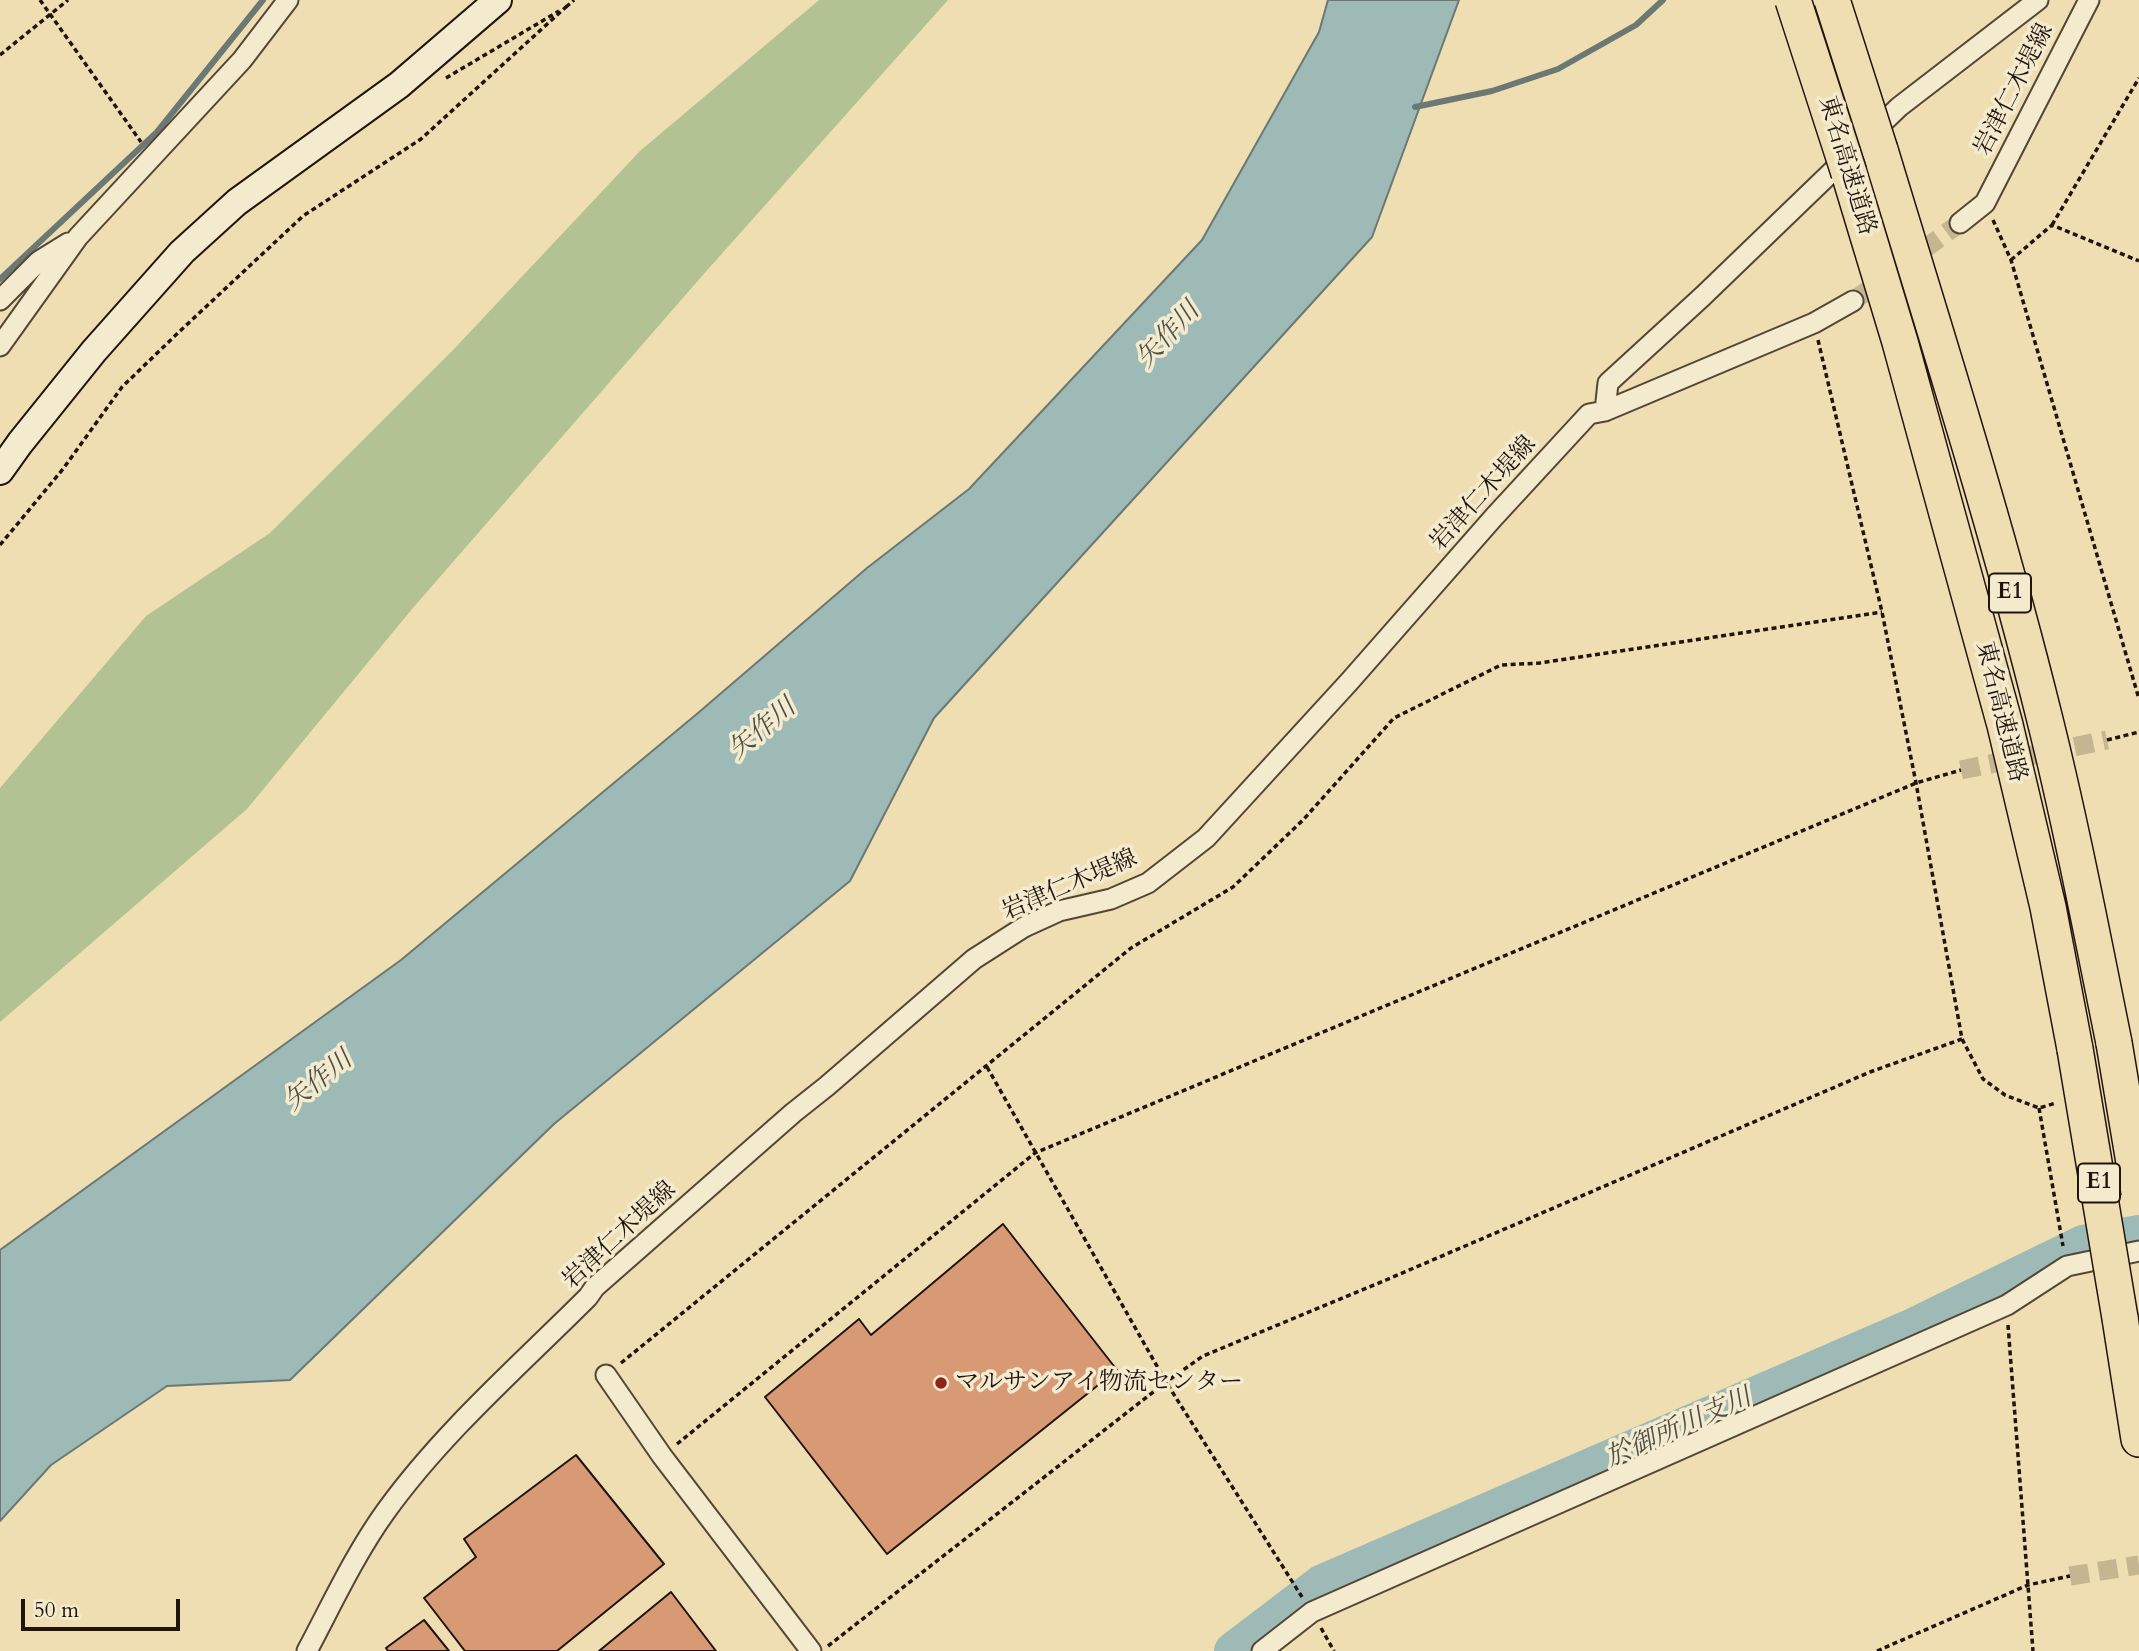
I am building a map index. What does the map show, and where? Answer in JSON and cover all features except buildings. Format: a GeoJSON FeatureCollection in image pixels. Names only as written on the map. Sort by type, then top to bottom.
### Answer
{"type":"FeatureCollection","features":[{"type":"Feature","properties":{"kind":"highway","name":"東名高速道路"},"geometry":{"type":"LineString","coordinates":[[1793,0],[1904,355],[2005,725],[2049,907],[2139,1439]]}},
{"type":"Feature","properties":{"kind":"highway","name":"東名高速道路"},"geometry":{"type":"LineString","coordinates":[[1832,0],[1880,150],[1990,518],[2044,716],[2114,1043],[2139,1192]]}},
{"type":"Feature","properties":{"kind":"street"},"geometry":{"type":"LineString","coordinates":[[0,346],[78,237],[242,60],[288,0]]}},
{"type":"Feature","properties":{"kind":"street"},"geometry":{"type":"LineString","coordinates":[[0,471],[93,351],[182,252],[237,202],[399,85],[498,0]]}},
{"type":"Feature","properties":{"kind":"street"},"geometry":{"type":"LineString","coordinates":[[1605,411],[1608,383],[1713,287],[1899,107],[2038,0]]}},
{"type":"Feature","properties":{"kind":"street","name":"岩津仁木堤線"},"geometry":{"type":"LineString","coordinates":[[1985,202],[2089,0]]}},
{"type":"Feature","properties":{"kind":"street"},"geometry":{"type":"LineString","coordinates":[[1961,223],[1985,202]]}},
{"type":"Feature","properties":{"kind":"street"},"geometry":{"type":"LineString","coordinates":[[0,300],[39,261],[78,237]]}},
{"type":"Feature","properties":{"kind":"street","name":"岩津仁木堤線"},"geometry":{"type":"LineString","coordinates":[[307,1651],[358,1555],[386,1511],[440,1444],[595,1287],[974,959],[1024,927],[1059,911],[1111,899],[1148,883],[1206,838],[1589,414],[1605,411],[1814,323],[1853,301]]}},
{"type":"Feature","properties":{"kind":"street"},"geometry":{"type":"LineString","coordinates":[[1262,1651],[1312,1612],[2007,1305],[2067,1266],[2139,1251]]}},
{"type":"Feature","properties":{"kind":"street"},"geometry":{"type":"LineString","coordinates":[[606,1375],[662,1456],[811,1651]]}},
{"type":"Feature","properties":{"kind":"path"},"geometry":{"type":"LineString","coordinates":[[40,0],[152,158]]}},
{"type":"Feature","properties":{"kind":"path"},"geometry":{"type":"LineString","coordinates":[[0,55],[68,0]]}},
{"type":"Feature","properties":{"kind":"path"},"geometry":{"type":"LineString","coordinates":[[0,545],[62,469],[122,387],[180,331],[303,216],[422,139],[574,0]]}},
{"type":"Feature","properties":{"kind":"path"},"geometry":{"type":"LineString","coordinates":[[442,80],[567,6]]}},
{"type":"Feature","properties":{"kind":"path"},"geometry":{"type":"LineString","coordinates":[[2011,260],[2052,225],[2139,79]]}},
{"type":"Feature","properties":{"kind":"path"},"geometry":{"type":"LineString","coordinates":[[1985,202],[2011,260],[2139,699]]}},
{"type":"Feature","properties":{"kind":"path"},"geometry":{"type":"LineString","coordinates":[[2052,225],[2139,261]]}},
{"type":"Feature","properties":{"kind":"path"},"geometry":{"type":"LineString","coordinates":[[1814,323],[1882,612],[1962,1039],[1983,1079],[2005,1095],[2039,1108],[2067,1266]]}},
{"type":"Feature","properties":{"kind":"path"},"geometry":{"type":"LineString","coordinates":[[606,1375],[1131,948],[1233,887],[1303,820],[1394,718],[1500,665],[1540,663],[1882,612]]}},
{"type":"Feature","properties":{"kind":"path"},"geometry":{"type":"LineString","coordinates":[[2107,740],[2139,732]]}},
{"type":"Feature","properties":{"kind":"path"},"geometry":{"type":"LineString","coordinates":[[662,1456],[1035,1153],[1916,783],[1961,770]]}},
{"type":"Feature","properties":{"kind":"path"},"geometry":{"type":"LineString","coordinates":[[823,1651],[1166,1382],[1203,1356],[1870,1072],[1962,1039]]}},
{"type":"Feature","properties":{"kind":"path"},"geometry":{"type":"LineString","coordinates":[[987,1067],[1166,1382],[1312,1612]]}},
{"type":"Feature","properties":{"kind":"path"},"geometry":{"type":"LineString","coordinates":[[2007,1305],[2033,1651]]}},
{"type":"Feature","properties":{"kind":"path"},"geometry":{"type":"LineString","coordinates":[[1877,1651],[2028,1585],[2070,1576]]}},
{"type":"Feature","properties":{"kind":"green space"},"geometry":{"type":"Polygon","coordinates":[[[819,0],[948,0],[702,276],[412,609],[247,809],[0,1022],[0,788],[146,616],[270,533],[455,348],[640,151],[819,0]]]}},
{"type":"Feature","properties":{"kind":"water","name":"矢作川"},"geometry":{"type":"Polygon","coordinates":[[[1328,0],[1459,0],[1372,237],[934,718],[850,881],[554,1124],[290,1380],[167,1386],[51,1465],[0,1521],[0,1250],[401,960],[698,713],[867,568],[969,489],[1202,240],[1319,32],[1328,0]]]}},
{"type":"Feature","properties":{"kind":"waterway"},"geometry":{"type":"LineString","coordinates":[[0,279],[157,132],[263,0]]}},
{"type":"Feature","properties":{"kind":"waterway"},"geometry":{"type":"LineString","coordinates":[[1415,107],[1492,91],[1558,69],[1636,25],[1663,0]]}},
{"type":"Feature","properties":{"kind":"waterway","name":"於御所川支川"},"geometry":{"type":"LineString","coordinates":[[1233,1651],[1321,1584],[1909,1329],[2083,1244],[2139,1234]]}},
{"type":"Feature","properties":{"kind":"tunnel"},"geometry":{"type":"LineString","coordinates":[[1853,301],[1960,223]]}},
{"type":"Feature","properties":{"kind":"tunnel"},"geometry":{"type":"LineString","coordinates":[[1961,770],[2107,740]]}},
{"type":"Feature","properties":{"kind":"tunnel"},"geometry":{"type":"LineString","coordinates":[[2070,1576],[2139,1565]]}},
{"type":"Feature","properties":{"kind":"place","name":"マルサンアイ物流センター"},"geometry":{"type":"Point","coordinates":[941,1383]}}]}
